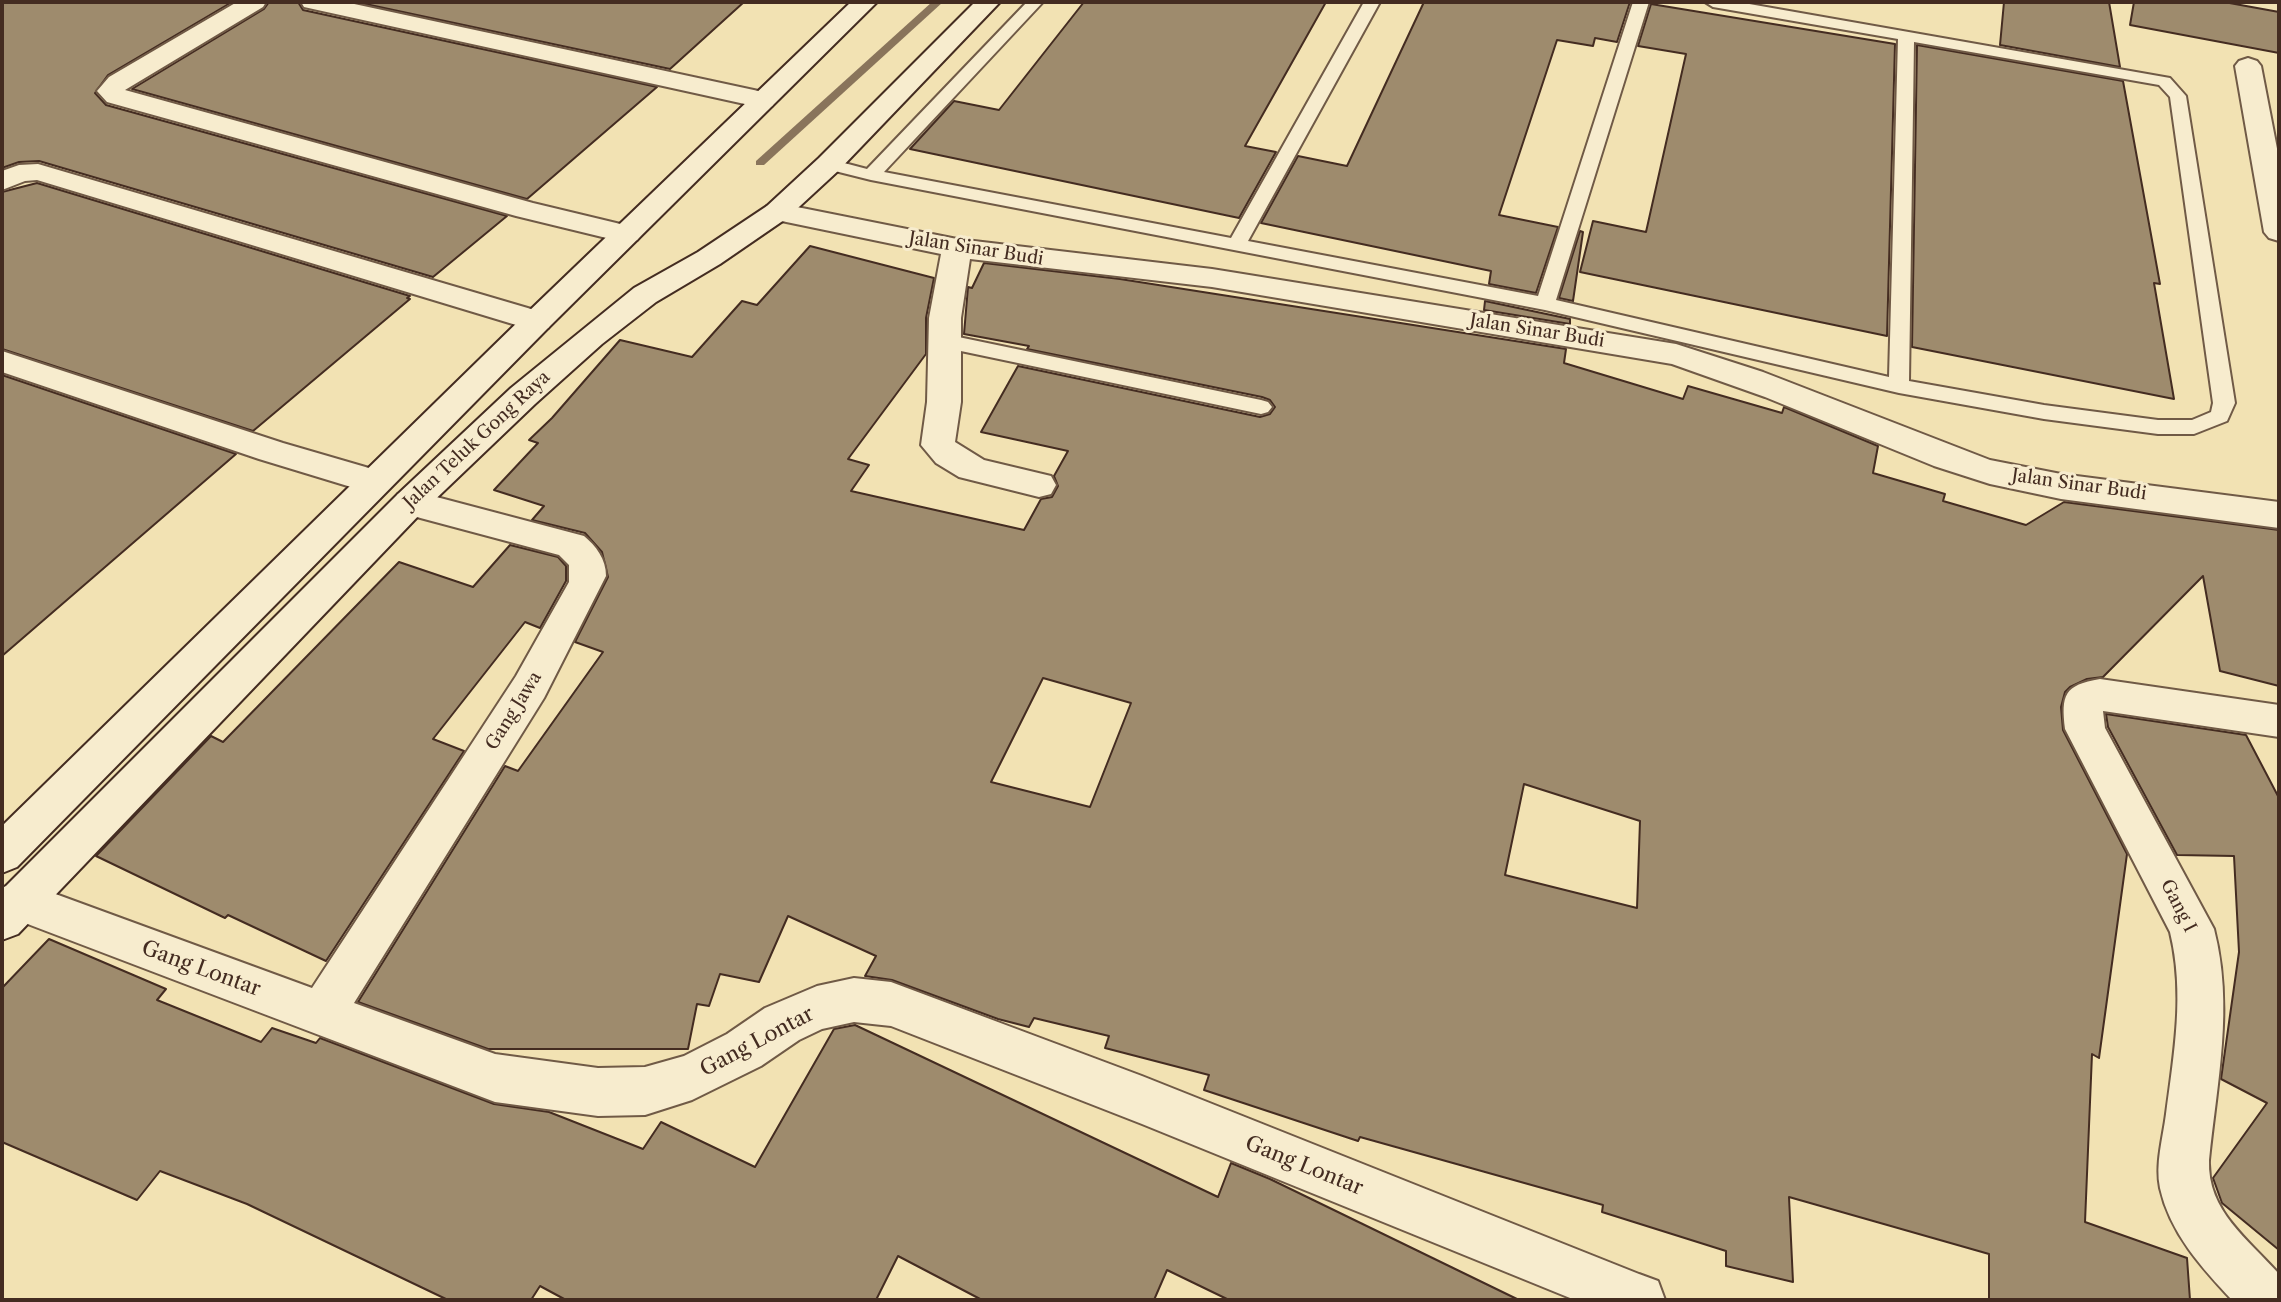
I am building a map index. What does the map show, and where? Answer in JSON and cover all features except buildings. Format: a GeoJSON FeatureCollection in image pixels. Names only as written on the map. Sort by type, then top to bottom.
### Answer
{"type":"FeatureCollection","features":[{"type":"Feature","properties":{"kind":"street"},"geometry":{"type":"LineString","coordinates":[[254,2],[117,83],[110,91],[116,96],[526,210],[627,234]]}},
{"type":"Feature","properties":{"kind":"street"},"geometry":{"type":"LineString","coordinates":[[313,2],[763,100]]}},
{"type":"Feature","properties":{"kind":"street"},"geometry":{"type":"LineString","coordinates":[[2,854],[537,321],[865,2]]}},
{"type":"Feature","properties":{"kind":"street","name":"Jalan Teluk Gong Raya"},"geometry":{"type":"LineString","coordinates":[[11,911],[410,503],[581,345],[645,295],[709,258],[777,212],[830,164],[988,2]]}},
{"type":"Feature","properties":{"kind":"street"},"geometry":{"type":"LineString","coordinates":[[2248,66],[2279,232]]}},
{"type":"Feature","properties":{"kind":"street"},"geometry":{"type":"LineString","coordinates":[[2,182],[19,173],[38,172],[537,321]]}},
{"type":"Feature","properties":{"kind":"street","name":"Jalan Sinar Budi"},"geometry":{"type":"LineString","coordinates":[[777,212],[957,248],[1212,278],[1676,354],[1737,373],[1951,460],[1990,472],[2032,481],[2241,507],[2279,515]]}},
{"type":"Feature","properties":{"kind":"street"},"geometry":{"type":"LineString","coordinates":[[957,248],[945,318],[944,402],[938,444],[951,460],[979,471],[1040,485]]}},
{"type":"Feature","properties":{"kind":"street"},"geometry":{"type":"LineString","coordinates":[[583,276],[645,295]]}},
{"type":"Feature","properties":{"kind":"street"},"geometry":{"type":"LineString","coordinates":[[2,360],[271,451],[374,482]]}},
{"type":"Feature","properties":{"kind":"street","name":"Gang Jawa"},"geometry":{"type":"LineString","coordinates":[[321,1014],[530,687],[587,582],[589,572],[580,551],[571,545],[410,503]]}},
{"type":"Feature","properties":{"kind":"street","name":"Gang I"},"geometry":{"type":"LineString","coordinates":[[2267,1300],[2199,1222],[2186,1193],[2184,1165],[2202,1007],[2200,954],[2192,929],[2085,729],[2082,703],[2088,697],[2100,695],[2279,721]]}},
{"type":"Feature","properties":{"kind":"street","name":"Gang Lontar"},"geometry":{"type":"LineString","coordinates":[[11,911],[321,1014],[495,1078],[598,1092],[645,1091],[692,1077],[744,1050],[782,1024],[817,1008],[854,1000],[891,1004],[1142,1100],[1639,1300]]}},
{"type":"Feature","properties":{"kind":"lane"},"geometry":{"type":"LineString","coordinates":[[871,175],[1035,2]]}},
{"type":"Feature","properties":{"kind":"lane"},"geometry":{"type":"LineString","coordinates":[[1237,244],[1372,2]]}},
{"type":"Feature","properties":{"kind":"lane"},"geometry":{"type":"LineString","coordinates":[[1545,304],[1641,2]]}},
{"type":"Feature","properties":{"kind":"lane"},"geometry":{"type":"LineString","coordinates":[[830,164],[871,175],[1545,304],[1899,386],[2044,412],[2158,428],[2194,427],[2220,416],[2224,403],[2178,96],[2164,81],[1713,2]]}},
{"type":"Feature","properties":{"kind":"lane"},"geometry":{"type":"LineString","coordinates":[[1899,386],[1906,36]]}},
{"type":"Feature","properties":{"kind":"lane"},"geometry":{"type":"LineString","coordinates":[[944,341],[1261,407]]}},
{"type":"Feature","properties":{"kind":"waterway"},"geometry":{"type":"LineString","coordinates":[[760,163],[938,2]]}}]}
